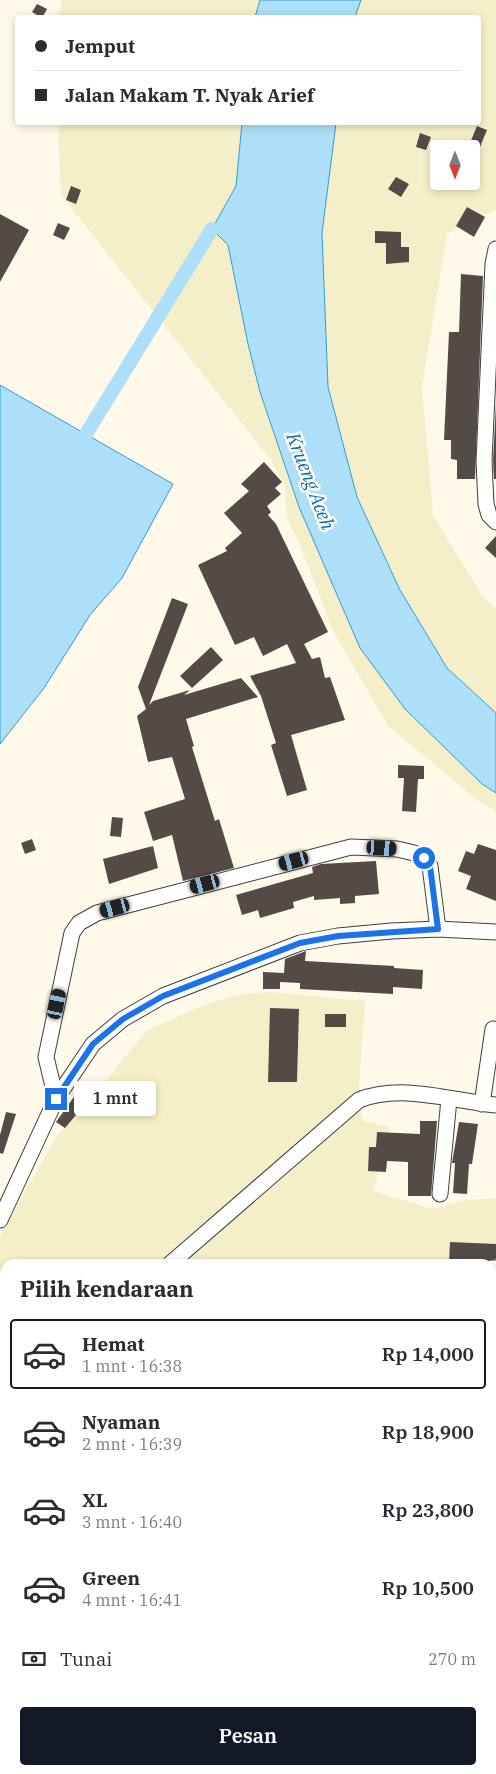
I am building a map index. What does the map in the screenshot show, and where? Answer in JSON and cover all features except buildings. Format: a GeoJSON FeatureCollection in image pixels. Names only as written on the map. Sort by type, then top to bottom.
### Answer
{"type":"FeatureCollection","features":[{"type":"Feature","properties":{"kind":"street"},"geometry":{"type":"LineString","coordinates":[[496,249],[493,264],[484,462],[486,504],[489,516],[496,522]]}},
{"type":"Feature","properties":{"kind":"street"},"geometry":{"type":"LineString","coordinates":[[56,1099],[46,1057],[72,933],[79,923],[97,913],[351,847],[397,849],[414,853],[424,858],[430,866],[438,929]]}},
{"type":"Feature","properties":{"kind":"street"},"geometry":{"type":"LineString","coordinates":[[0,1220],[56,1099],[93,1044],[123,1019],[163,996],[300,943],[338,936],[438,929],[496,932]]}},
{"type":"Feature","properties":{"kind":"street"},"geometry":{"type":"LineString","coordinates":[[176,1259],[359,1100],[383,1093],[406,1093],[489,1105],[493,1029]]}},
{"type":"Feature","properties":{"kind":"street"},"geometry":{"type":"LineString","coordinates":[[440,1194],[449,1099]]}},
{"type":"Feature","properties":{"kind":"shaded area"},"geometry":{"type":"Polygon","coordinates":[[[61,0],[496,0],[496,209],[447,234],[422,387],[433,515],[481,594],[496,609],[496,811],[477,800],[388,726],[333,631],[302,550],[287,518],[285,487],[270,459],[61,195],[58,125],[481,125],[481,15],[59,15],[61,0]]]}},
{"type":"Feature","properties":{"kind":"shaded area"},"geometry":{"type":"Polygon","coordinates":[[[269,992],[365,1001],[358,1098],[363,1121],[390,1127],[373,1191],[433,1209],[465,1200],[496,1198],[496,1259],[0,1259],[0,1236],[56,1137],[98,1091],[146,1031],[197,1008],[236,995],[269,992]]]}},
{"type":"Feature","properties":{"kind":"water"},"geometry":{"type":"Polygon","coordinates":[[[260,0],[361,0],[356,15],[256,15],[260,0]]]}},
{"type":"Feature","properties":{"kind":"water","name":"Krueng Aceh"},"geometry":{"type":"Polygon","coordinates":[[[242,125],[336,125],[322,233],[328,387],[357,497],[400,590],[447,668],[496,713],[496,793],[482,784],[405,709],[360,648],[299,507],[260,392],[248,344],[228,245],[212,229],[236,186],[242,125]]]}},
{"type":"Feature","properties":{"kind":"water"},"geometry":{"type":"Polygon","coordinates":[[[0,385],[173,484],[122,578],[90,615],[44,688],[0,744],[0,385]]]}},
{"type":"Feature","properties":{"kind":"waterway"},"geometry":{"type":"LineString","coordinates":[[86,434],[212,229]]}},
{"type":"Feature","properties":{"kind":"route"},"geometry":{"type":"LineString","coordinates":[[56,1099],[93,1044],[123,1019],[163,996],[300,943],[338,936],[438,929],[430,866],[424,858]]}}]}
